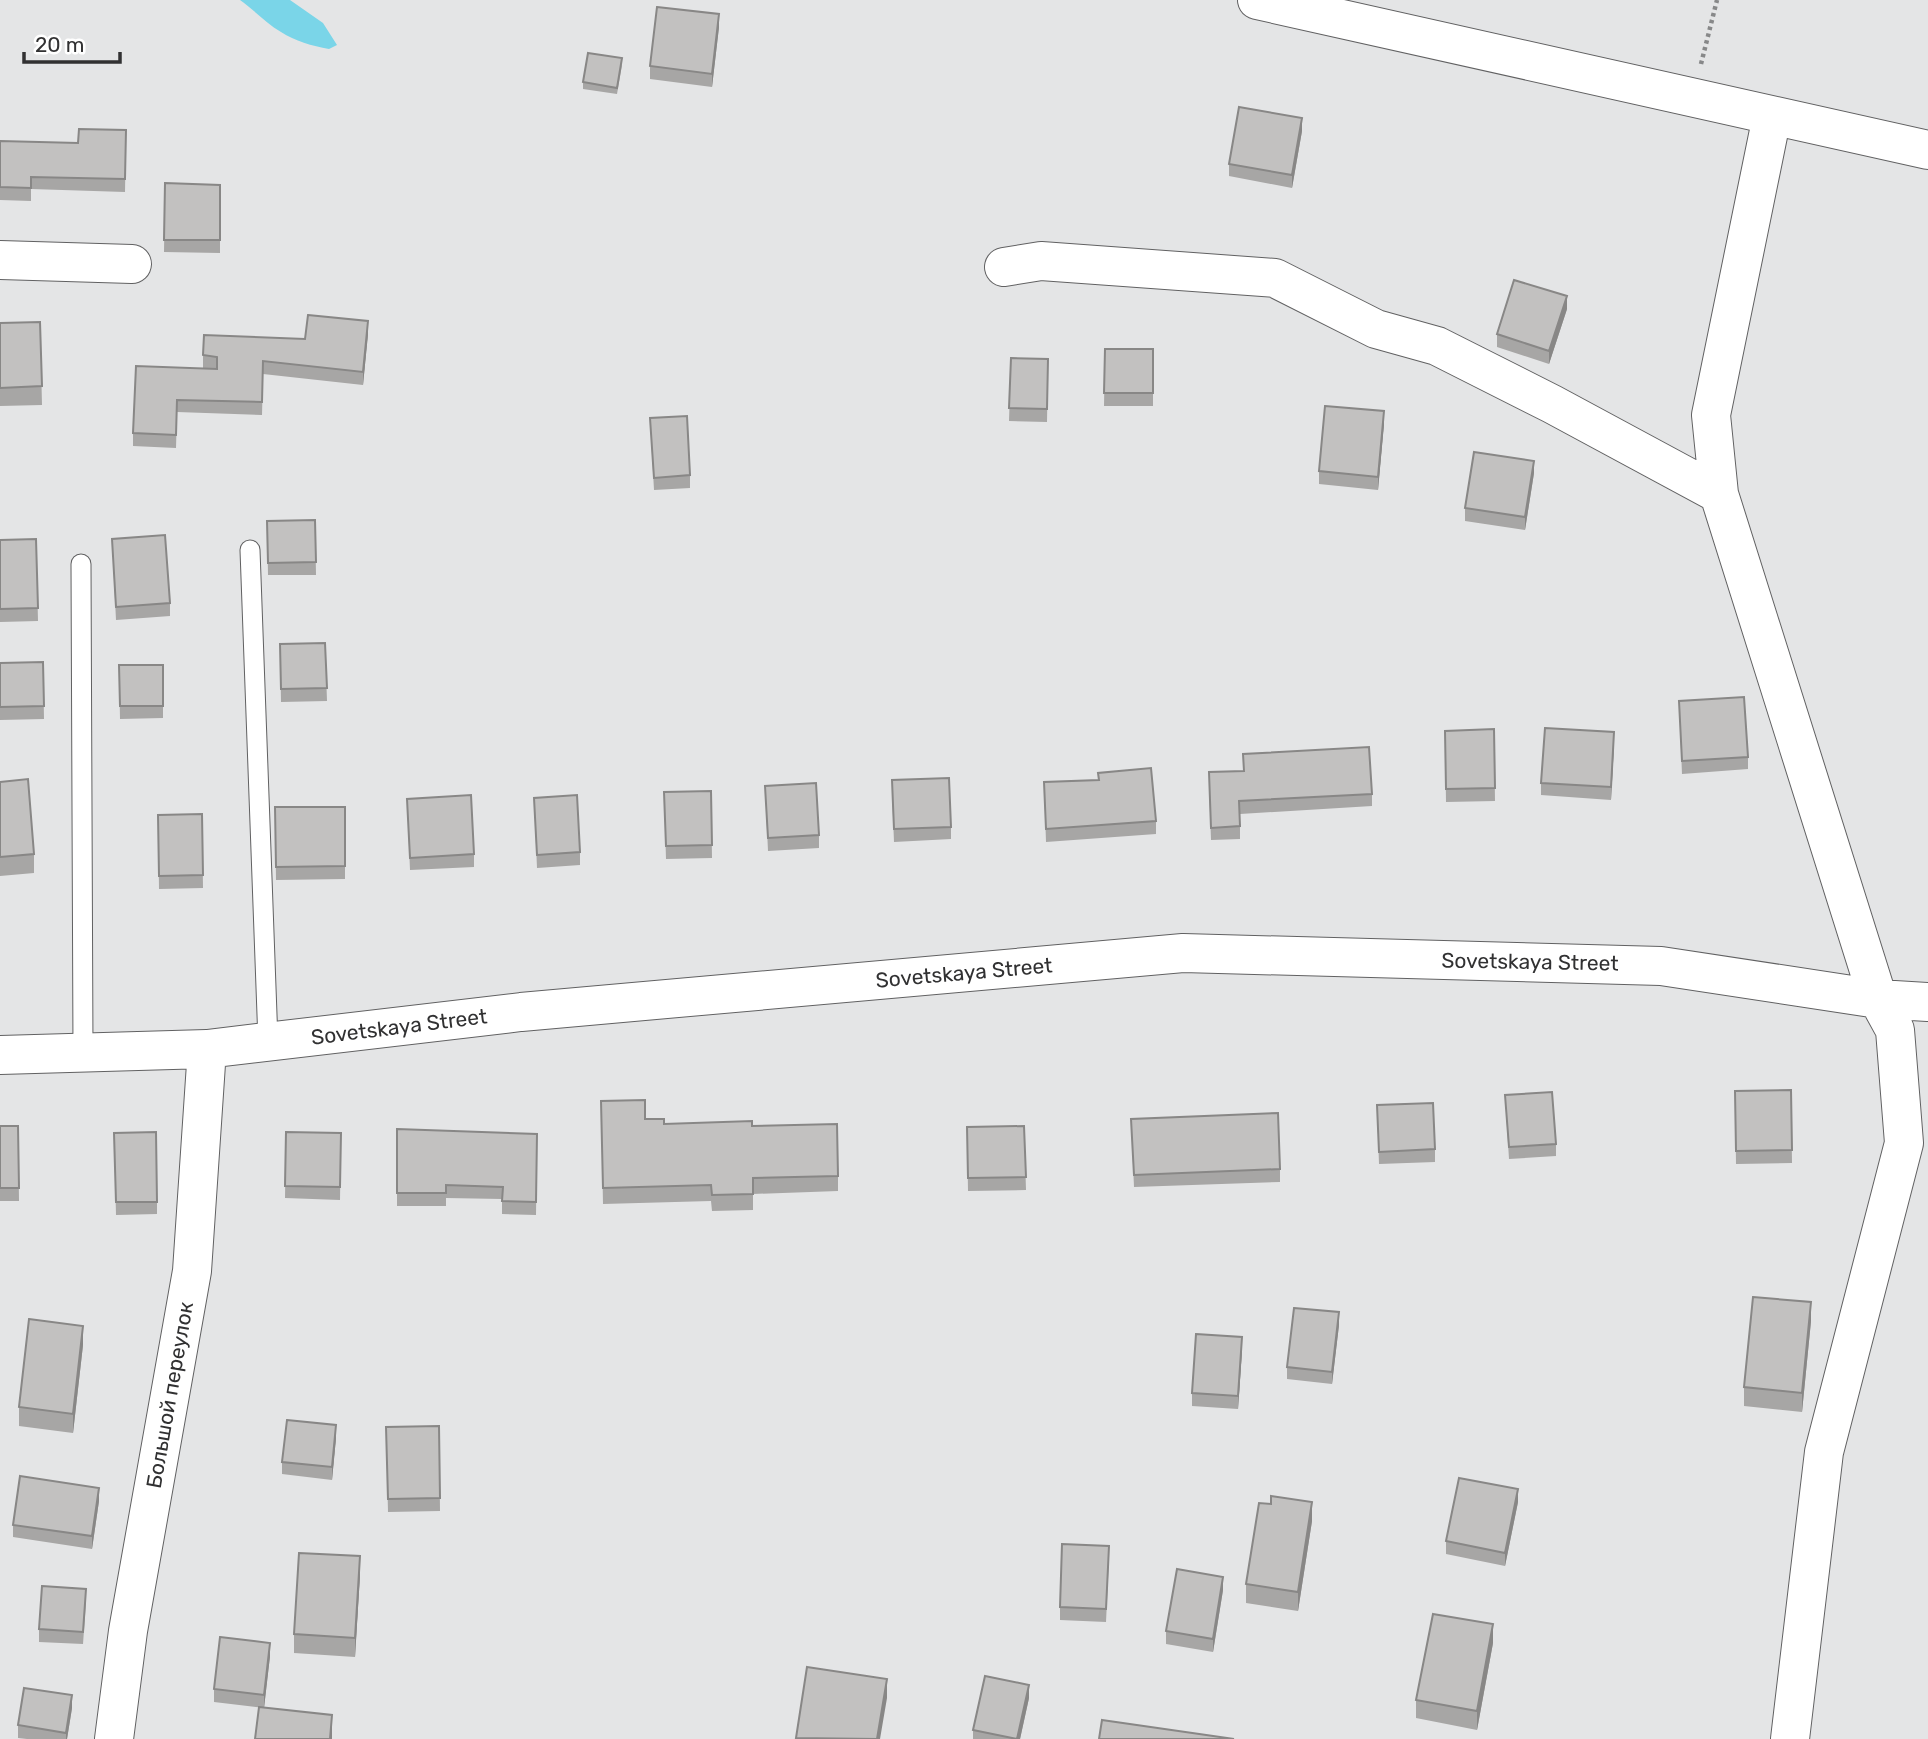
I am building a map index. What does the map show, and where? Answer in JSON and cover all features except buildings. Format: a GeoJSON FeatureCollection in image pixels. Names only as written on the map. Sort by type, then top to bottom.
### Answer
{"type":"FeatureCollection","features":[{"type":"Feature","properties":{"kind":"street"},"geometry":{"type":"LineString","coordinates":[[1257,0],[1928,150]]}},
{"type":"Feature","properties":{"kind":"street"},"geometry":{"type":"LineString","coordinates":[[1772,116],[1711,415],[1719,494],[1878,999],[1895,1030],[1904,1143],[1824,1452],[1790,1739]]}},
{"type":"Feature","properties":{"kind":"street"},"geometry":{"type":"LineString","coordinates":[[0,260],[132,264]]}},
{"type":"Feature","properties":{"kind":"street"},"geometry":{"type":"LineString","coordinates":[[1004,267],[1041,261],[1275,278],[1376,329],[1437,346],[1719,494]]}},
{"type":"Feature","properties":{"kind":"street","name":"Sovetskaya Street"},"geometry":{"type":"LineString","coordinates":[[0,1055],[207,1049],[535,1011],[1183,953],[1661,966],[1878,999],[1928,1002]]}},
{"type":"Feature","properties":{"kind":"street","name":"Большой переулок"},"geometry":{"type":"LineString","coordinates":[[114,1739],[128,1631],[192,1271],[207,1049]]}},
{"type":"Feature","properties":{"kind":"lane"},"geometry":{"type":"LineString","coordinates":[[250,550],[268,1042]]}},
{"type":"Feature","properties":{"kind":"lane"},"geometry":{"type":"LineString","coordinates":[[81,564],[83,1052]]}},
{"type":"Feature","properties":{"kind":"path"},"geometry":{"type":"LineString","coordinates":[[1692,98],[1717,0]]}},
{"type":"Feature","properties":{"kind":"water"},"geometry":{"type":"Polygon","coordinates":[[[240,0],[290,0],[323,23],[337,45],[329,49],[292,38],[270,25],[240,0]]]}}]}
